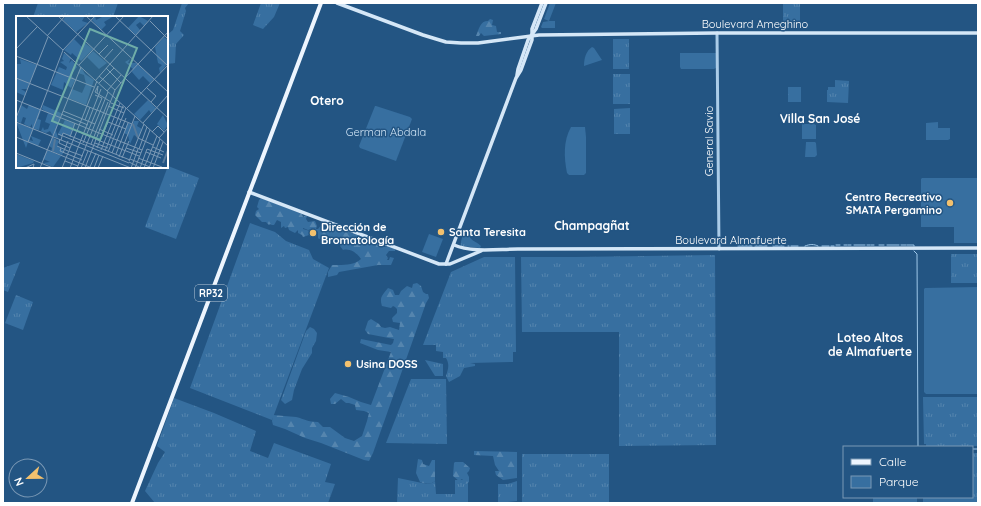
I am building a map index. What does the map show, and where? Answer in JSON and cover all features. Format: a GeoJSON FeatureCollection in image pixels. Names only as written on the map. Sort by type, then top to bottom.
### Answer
{"type":"FeatureCollection","features":[{"type":"Feature","properties":{"kind":"main road","name":"RP32"},"geometry":{"type":"LineString","coordinates":[[132,503],[321,3]]}},
{"type":"Feature","properties":{"kind":"main road","name":"Boulevard Ameghino"},"geometry":{"type":"LineString","coordinates":[[337,3],[423,36],[446,42],[473,44],[532,35],[978,33]]}},
{"type":"Feature","properties":{"kind":"main road"},"geometry":{"type":"LineString","coordinates":[[249,192],[439,264],[446,264],[516,78],[521,70],[530,46],[532,40],[532,29],[542,3]]}},
{"type":"Feature","properties":{"kind":"main road"},"geometry":{"type":"LineString","coordinates":[[532,35],[536,29],[546,3]]}},
{"type":"Feature","properties":{"kind":"main road","name":"Boulevard Almafuerte"},"geometry":{"type":"LineString","coordinates":[[454,245],[464,249],[484,250],[978,248]]}},
{"type":"Feature","properties":{"kind":"main road","name":"Boulevard Almafuerte"},"geometry":{"type":"LineString","coordinates":[[446,264],[453,263],[484,250]]}},
{"type":"Feature","properties":{"kind":"street","name":"General Savio"},"geometry":{"type":"LineString","coordinates":[[717,33],[719,249]]}},
{"type":"Feature","properties":{"kind":"green space"},"geometry":{"type":"Polygon","coordinates":[[[38,3],[118,3],[113,16],[33,16],[38,3]]]}},
{"type":"Feature","properties":{"kind":"green space"},"geometry":{"type":"Polygon","coordinates":[[[182,3],[189,3],[185,8],[186,11],[180,31],[184,35],[176,44],[175,63],[168,64],[168,34],[173,30],[182,3]]]}},
{"type":"Feature","properties":{"kind":"green space"},"geometry":{"type":"Polygon","coordinates":[[[261,3],[280,3],[274,17],[263,29],[253,25],[261,3]]]}},
{"type":"Feature","properties":{"kind":"green space"},"geometry":{"type":"Polygon","coordinates":[[[550,3],[556,3],[549,21],[544,19],[550,3]]]}},
{"type":"Feature","properties":{"kind":"green space"},"geometry":{"type":"Polygon","coordinates":[[[783,3],[800,3],[800,28],[783,28],[783,3]]]}},
{"type":"Feature","properties":{"kind":"green space"},"geometry":{"type":"Polygon","coordinates":[[[490,19],[493,20],[492,25],[496,26],[497,32],[501,32],[501,34],[484,36],[481,33],[479,36],[476,36],[481,24],[490,19]]]}},
{"type":"Feature","properties":{"kind":"green space"},"geometry":{"type":"Polygon","coordinates":[[[555,21],[555,28],[541,27],[543,22],[555,21]]]}},
{"type":"Feature","properties":{"kind":"green space"},"geometry":{"type":"Polygon","coordinates":[[[613,39],[629,39],[629,69],[613,69],[613,39]]]}},
{"type":"Feature","properties":{"kind":"green space"},"geometry":{"type":"Polygon","coordinates":[[[592,47],[602,60],[584,66],[586,55],[592,47]]]}},
{"type":"Feature","properties":{"kind":"green space"},"geometry":{"type":"Polygon","coordinates":[[[680,53],[716,53],[716,68],[681,69],[680,53]]]}},
{"type":"Feature","properties":{"kind":"green space"},"geometry":{"type":"Polygon","coordinates":[[[613,74],[630,74],[630,104],[613,104],[613,74]]]}},
{"type":"Feature","properties":{"kind":"green space"},"geometry":{"type":"Polygon","coordinates":[[[835,80],[849,81],[848,103],[827,102],[828,87],[835,87],[835,80]]]}},
{"type":"Feature","properties":{"kind":"green space"},"geometry":{"type":"Polygon","coordinates":[[[788,87],[801,87],[801,102],[788,102],[788,87]]]}},
{"type":"Feature","properties":{"kind":"green space","name":"German Abdala"},"geometry":{"type":"Polygon","coordinates":[[[375,106],[410,117],[412,119],[396,161],[360,148],[359,146],[375,106]]]}},
{"type":"Feature","properties":{"kind":"green space"},"geometry":{"type":"Polygon","coordinates":[[[630,108],[630,134],[614,134],[614,109],[630,108]]]}},
{"type":"Feature","properties":{"kind":"green space"},"geometry":{"type":"Polygon","coordinates":[[[938,122],[938,128],[950,128],[950,139],[926,140],[926,123],[938,122]]]}},
{"type":"Feature","properties":{"kind":"green space"},"geometry":{"type":"Polygon","coordinates":[[[802,124],[816,125],[816,139],[802,139],[802,124]]]}},
{"type":"Feature","properties":{"kind":"green space"},"geometry":{"type":"Polygon","coordinates":[[[571,127],[585,127],[586,173],[584,175],[569,175],[567,173],[565,144],[571,127]]]}},
{"type":"Feature","properties":{"kind":"green space"},"geometry":{"type":"Polygon","coordinates":[[[806,142],[816,143],[817,155],[815,157],[805,157],[806,142]]]}},
{"type":"Feature","properties":{"kind":"green space"},"geometry":{"type":"Polygon","coordinates":[[[168,166],[199,178],[176,239],[145,227],[168,166]]]}},
{"type":"Feature","properties":{"kind":"green space","name":"Centro Recreativo SMATA Pergamino"},"geometry":{"type":"Polygon","coordinates":[[[922,178],[978,178],[978,243],[954,243],[954,227],[921,227],[922,178]]]}},
{"type":"Feature","properties":{"kind":"green space"},"geometry":{"type":"Polygon","coordinates":[[[261,198],[302,214],[303,217],[306,215],[308,222],[315,221],[317,226],[316,229],[318,229],[322,224],[322,230],[324,231],[330,223],[351,233],[383,244],[384,247],[388,246],[395,248],[395,251],[389,251],[386,255],[388,258],[387,260],[389,260],[390,257],[394,258],[391,265],[378,265],[339,272],[337,275],[328,277],[328,272],[332,265],[351,264],[361,259],[353,252],[343,250],[340,246],[342,239],[325,235],[323,238],[319,239],[318,232],[312,229],[308,230],[303,228],[310,231],[309,235],[303,237],[298,233],[298,230],[295,233],[289,230],[288,227],[285,228],[284,226],[281,228],[281,222],[277,220],[274,225],[269,225],[266,222],[262,222],[255,215],[256,211],[259,209],[257,207],[261,198]]]}},
{"type":"Feature","properties":{"kind":"green space"},"geometry":{"type":"Polygon","coordinates":[[[250,223],[275,232],[286,241],[309,250],[313,259],[329,268],[272,420],[190,388],[250,223]]]}},
{"type":"Feature","properties":{"kind":"green space"},"geometry":{"type":"Polygon","coordinates":[[[467,229],[471,239],[481,246],[480,248],[461,246],[462,239],[467,229]]]}},
{"type":"Feature","properties":{"kind":"green space"},"geometry":{"type":"Polygon","coordinates":[[[429,234],[443,239],[436,257],[422,252],[429,234]]]}},
{"type":"Feature","properties":{"kind":"green space"},"geometry":{"type":"Polygon","coordinates":[[[951,254],[978,254],[978,283],[951,283],[951,254]]]}},
{"type":"Feature","properties":{"kind":"green space"},"geometry":{"type":"Polygon","coordinates":[[[715,255],[716,445],[619,446],[619,332],[522,332],[521,257],[715,255]]]}},
{"type":"Feature","properties":{"kind":"green space"},"geometry":{"type":"Polygon","coordinates":[[[484,257],[515,257],[516,352],[513,352],[513,362],[470,363],[475,364],[475,366],[464,368],[460,376],[449,382],[446,376],[448,363],[446,358],[443,358],[443,352],[436,351],[436,345],[423,345],[451,272],[484,257]]]}},
{"type":"Feature","properties":{"kind":"green space"},"geometry":{"type":"Polygon","coordinates":[[[20,262],[8,292],[3,290],[3,268],[20,262]]]}},
{"type":"Feature","properties":{"kind":"green space"},"geometry":{"type":"Polygon","coordinates":[[[417,283],[421,286],[423,292],[428,294],[429,298],[369,461],[273,425],[273,415],[296,417],[318,422],[323,427],[330,427],[345,438],[354,441],[362,436],[369,413],[356,410],[355,405],[346,403],[341,399],[335,404],[331,404],[330,399],[335,393],[371,405],[391,352],[378,350],[360,343],[361,339],[391,345],[393,343],[394,339],[368,334],[365,330],[368,321],[371,319],[381,327],[390,327],[399,330],[400,323],[393,322],[392,318],[397,313],[397,309],[393,306],[391,308],[382,306],[381,298],[388,288],[393,290],[395,295],[399,295],[407,286],[412,288],[413,284],[417,283]]]}},
{"type":"Feature","properties":{"kind":"green space"},"geometry":{"type":"Polygon","coordinates":[[[978,287],[978,394],[926,394],[924,392],[924,289],[978,287]]]}},
{"type":"Feature","properties":{"kind":"green space"},"geometry":{"type":"Polygon","coordinates":[[[16,295],[33,302],[23,330],[5,323],[16,295]]]}},
{"type":"Feature","properties":{"kind":"green space"},"geometry":{"type":"Polygon","coordinates":[[[310,327],[317,333],[316,341],[312,348],[312,353],[302,369],[292,400],[285,404],[281,400],[306,331],[310,327]]]}},
{"type":"Feature","properties":{"kind":"green space"},"geometry":{"type":"Polygon","coordinates":[[[425,360],[443,364],[443,376],[435,376],[425,360]]]}},
{"type":"Feature","properties":{"kind":"green space"},"geometry":{"type":"Polygon","coordinates":[[[411,379],[446,379],[447,444],[386,443],[411,379]]]}},
{"type":"Feature","properties":{"kind":"green space"},"geometry":{"type":"Polygon","coordinates":[[[923,397],[978,397],[978,446],[926,446],[926,444],[924,444],[923,397]]]}},
{"type":"Feature","properties":{"kind":"green space"},"geometry":{"type":"Polygon","coordinates":[[[174,398],[256,431],[250,451],[268,458],[274,443],[331,464],[325,482],[335,484],[328,503],[155,503],[145,491],[158,463],[165,452],[157,446],[174,398]]]}},
{"type":"Feature","properties":{"kind":"green space"},"geometry":{"type":"Polygon","coordinates":[[[474,451],[517,452],[517,478],[503,480],[496,475],[495,471],[499,471],[495,465],[493,456],[474,455],[474,451]]]}},
{"type":"Feature","properties":{"kind":"green space"},"geometry":{"type":"Polygon","coordinates":[[[973,453],[978,453],[978,503],[923,503],[923,498],[973,498],[973,453]]]}},
{"type":"Feature","properties":{"kind":"green space"},"geometry":{"type":"Polygon","coordinates":[[[522,454],[609,454],[609,503],[522,503],[522,454]]]}},
{"type":"Feature","properties":{"kind":"green space"},"geometry":{"type":"Polygon","coordinates":[[[418,459],[422,460],[423,464],[429,466],[432,460],[435,460],[435,481],[428,484],[420,482],[416,473],[418,459]]]}},
{"type":"Feature","properties":{"kind":"green space"},"geometry":{"type":"Polygon","coordinates":[[[455,462],[463,462],[470,468],[467,473],[469,482],[466,484],[462,479],[459,481],[453,476],[455,462]]]}},
{"type":"Feature","properties":{"kind":"green space"},"geometry":{"type":"Polygon","coordinates":[[[398,478],[427,484],[435,481],[436,494],[455,494],[455,480],[468,480],[468,503],[397,503],[398,478]]]}},
{"type":"Feature","properties":{"kind":"green space"},"geometry":{"type":"Polygon","coordinates":[[[517,481],[517,501],[498,503],[498,484],[508,484],[517,481]]]}},
{"type":"Feature","properties":{"kind":"green space"},"geometry":{"type":"Polygon","coordinates":[[[873,498],[917,498],[917,503],[873,503],[873,498]]]}},
{"type":"Feature","properties":{"kind":"waterway"},"geometry":{"type":"LineString","coordinates":[[805,246],[812,244],[818,246]]}},
{"type":"Feature","properties":{"kind":"waterway"},"geometry":{"type":"LineString","coordinates":[[854,245],[865,245]]}},
{"type":"Feature","properties":{"kind":"waterway"},"geometry":{"type":"LineString","coordinates":[[879,245],[884,245]]}},
{"type":"Feature","properties":{"kind":"waterway"},"geometry":{"type":"LineString","coordinates":[[887,245],[899,245]]}},
{"type":"Feature","properties":{"kind":"waterway"},"geometry":{"type":"LineString","coordinates":[[901,245],[906,245]]}},
{"type":"Feature","properties":{"kind":"waterway"},"geometry":{"type":"LineString","coordinates":[[907,245],[914,246]]}},
{"type":"Feature","properties":{"kind":"waterway"},"geometry":{"type":"LineString","coordinates":[[738,246],[752,246]]}},
{"type":"Feature","properties":{"kind":"waterway"},"geometry":{"type":"LineString","coordinates":[[755,246],[767,246]]}},
{"type":"Feature","properties":{"kind":"waterway"},"geometry":{"type":"LineString","coordinates":[[773,246],[784,246]]}},
{"type":"Feature","properties":{"kind":"waterway"},"geometry":{"type":"LineString","coordinates":[[791,246],[798,246]]}},
{"type":"Feature","properties":{"kind":"waterway"},"geometry":{"type":"LineString","coordinates":[[822,246],[829,246]]}},
{"type":"Feature","properties":{"kind":"waterway"},"geometry":{"type":"LineString","coordinates":[[914,251],[917,254],[918,446]]}},
{"type":"Feature","properties":{"kind":"waterway"},"geometry":{"type":"LineString","coordinates":[[973,449],[978,449]]}},
{"type":"Feature","properties":{"kind":"place","name":"Centro Recreativo SMATA Pergamino"},"geometry":{"type":"Point","coordinates":[950,203]}},
{"type":"Feature","properties":{"kind":"place","name":"Santa Teresita"},"geometry":{"type":"Point","coordinates":[441,232]}},
{"type":"Feature","properties":{"kind":"place","name":"Dirección de Bromatología"},"geometry":{"type":"Point","coordinates":[313,233]}},
{"type":"Feature","properties":{"kind":"place","name":"Usina DOSS"},"geometry":{"type":"Point","coordinates":[348,364]}},
{"type":"Feature","properties":{"kind":"district","name":"Otero"},"geometry":{"type":"Point","coordinates":[327,100]}},
{"type":"Feature","properties":{"kind":"district","name":"Villa San José"},"geometry":{"type":"Point","coordinates":[820,118]}},
{"type":"Feature","properties":{"kind":"district","name":"Champagñat"},"geometry":{"type":"Point","coordinates":[592,225]}},
{"type":"Feature","properties":{"kind":"district","name":"Loteo Altos de Almafuerte"},"geometry":{"type":"Point","coordinates":[870,344]}}]}
